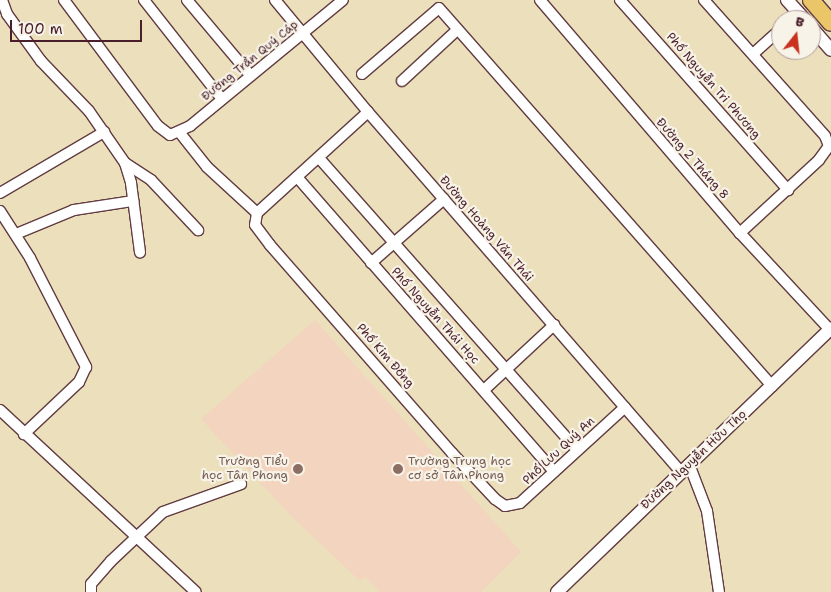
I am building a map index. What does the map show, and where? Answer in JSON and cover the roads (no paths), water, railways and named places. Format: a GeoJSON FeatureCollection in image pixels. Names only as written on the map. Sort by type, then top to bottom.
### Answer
{"type":"FeatureCollection","features":[{"type":"Feature","properties":{"kind":"highway"},"geometry":{"type":"LineString","coordinates":[[811,0],[831,24]]}},
{"type":"Feature","properties":{"kind":"street"},"geometry":{"type":"LineString","coordinates":[[2,0],[7,14],[41,61],[104,132],[125,163],[133,201],[140,252]]}},
{"type":"Feature","properties":{"kind":"street"},"geometry":{"type":"LineString","coordinates":[[64,0],[158,126],[175,134],[206,168],[255,215],[368,112]]}},
{"type":"Feature","properties":{"kind":"street"},"geometry":{"type":"LineString","coordinates":[[144,0],[222,99]]}},
{"type":"Feature","properties":{"kind":"street"},"geometry":{"type":"LineString","coordinates":[[187,0],[251,76]]}},
{"type":"Feature","properties":{"kind":"street","name":"Đường Hoàng Văn Thái"},"geometry":{"type":"LineString","coordinates":[[275,0],[368,112],[554,326],[625,407],[685,468]]}},
{"type":"Feature","properties":{"kind":"street","name":"Đường Trần Quý Cáp"},"geometry":{"type":"LineString","coordinates":[[175,134],[304,35],[343,0]]}},
{"type":"Feature","properties":{"kind":"street","name":"Đường 2 Tháng 8"},"geometry":{"type":"LineString","coordinates":[[540,0],[740,233],[831,329]]}},
{"type":"Feature","properties":{"kind":"street","name":"Phố Nguyễn Tri Phương"},"geometry":{"type":"LineString","coordinates":[[620,0],[788,190]]}},
{"type":"Feature","properties":{"kind":"street"},"geometry":{"type":"LineString","coordinates":[[704,0],[828,141],[825,155],[740,233]]}},
{"type":"Feature","properties":{"kind":"street"},"geometry":{"type":"LineString","coordinates":[[362,74],[439,8],[772,386]]}},
{"type":"Feature","properties":{"kind":"street"},"geometry":{"type":"LineString","coordinates":[[402,81],[457,30]]}},
{"type":"Feature","properties":{"kind":"street"},"geometry":{"type":"LineString","coordinates":[[753,54],[771,38]]}},
{"type":"Feature","properties":{"kind":"street"},"geometry":{"type":"LineString","coordinates":[[821,38],[831,50]]}},
{"type":"Feature","properties":{"kind":"street"},"geometry":{"type":"LineString","coordinates":[[0,194],[104,132]]}},
{"type":"Feature","properties":{"kind":"street","name":"Phố Nguyễn Thái Học"},"geometry":{"type":"LineString","coordinates":[[319,158],[578,450]]}},
{"type":"Feature","properties":{"kind":"street"},"geometry":{"type":"LineString","coordinates":[[125,163],[151,180],[198,230]]}},
{"type":"Feature","properties":{"kind":"street","name":"Phố Nguyễn Thái Học"},"geometry":{"type":"LineString","coordinates":[[297,177],[554,472]]}},
{"type":"Feature","properties":{"kind":"street"},"geometry":{"type":"LineString","coordinates":[[371,263],[444,199]]}},
{"type":"Feature","properties":{"kind":"street"},"geometry":{"type":"LineString","coordinates":[[16,234],[74,210],[133,201]]}},
{"type":"Feature","properties":{"kind":"street"},"geometry":{"type":"LineString","coordinates":[[0,211],[16,234],[86,367],[79,382],[24,434]]}},
{"type":"Feature","properties":{"kind":"street","name":"Phố Kim Đồng"},"geometry":{"type":"LineString","coordinates":[[255,215],[258,230],[270,245],[452,452],[495,499],[506,506]]}},
{"type":"Feature","properties":{"kind":"street"},"geometry":{"type":"LineString","coordinates":[[484,390],[554,326]]}},
{"type":"Feature","properties":{"kind":"street","name":"Đường Nguyễn Hữu Thọ"},"geometry":{"type":"LineString","coordinates":[[557,592],[831,329]]}},
{"type":"Feature","properties":{"kind":"street","name":"Phố Lưu Quý An"},"geometry":{"type":"LineString","coordinates":[[506,506],[520,503],[625,407]]}},
{"type":"Feature","properties":{"kind":"street"},"geometry":{"type":"LineString","coordinates":[[0,410],[134,537],[196,592]]}},
{"type":"Feature","properties":{"kind":"street"},"geometry":{"type":"LineString","coordinates":[[685,468],[707,512],[719,592]]}},
{"type":"Feature","properties":{"kind":"street"},"geometry":{"type":"LineString","coordinates":[[91,592],[92,582],[134,537],[172,507],[241,484]]}},
{"type":"Feature","properties":{"kind":"place","name":"Trường Tiểu học Tân Phong"},"geometry":{"type":"Point","coordinates":[298,469]}},
{"type":"Feature","properties":{"kind":"place","name":"Trường Trung học cơ sở Tân Phong"},"geometry":{"type":"Point","coordinates":[398,469]}}]}
